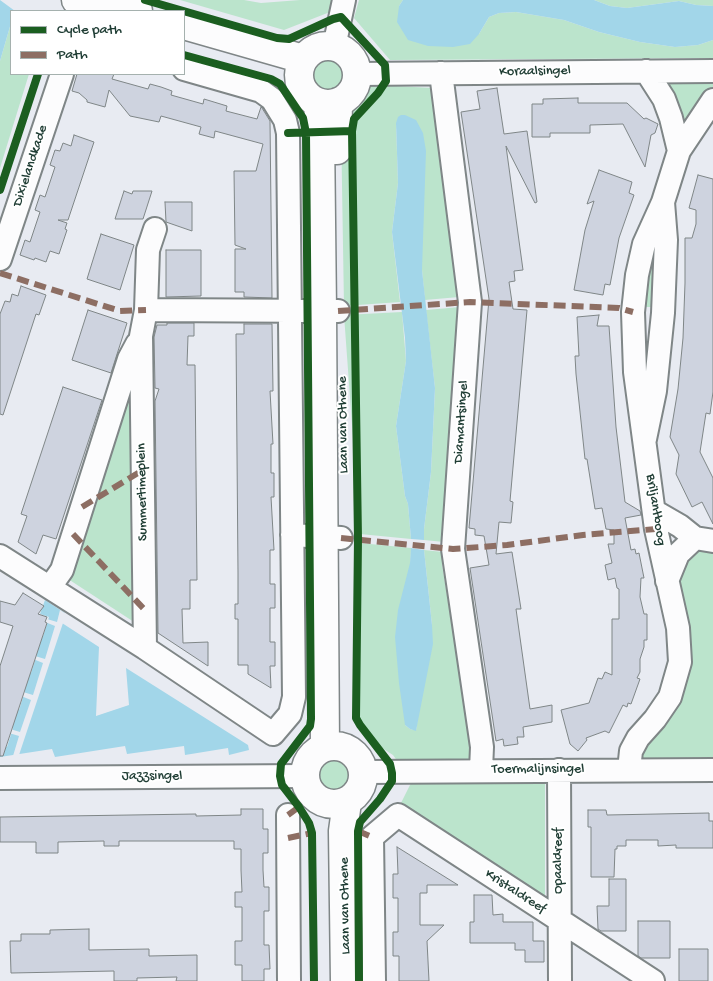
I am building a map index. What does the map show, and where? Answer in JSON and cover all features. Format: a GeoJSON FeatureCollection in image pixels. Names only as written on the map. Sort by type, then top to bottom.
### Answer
{"type":"FeatureCollection","features":[{"type":"Feature","properties":{"kind":"street"},"geometry":{"type":"LineString","coordinates":[[64,0],[88,10]]}},
{"type":"Feature","properties":{"kind":"street"},"geometry":{"type":"LineString","coordinates":[[76,0],[134,10]]}},
{"type":"Feature","properties":{"kind":"street"},"geometry":{"type":"LineString","coordinates":[[334,46],[344,0]]}},
{"type":"Feature","properties":{"kind":"street"},"geometry":{"type":"LineString","coordinates":[[185,24],[301,67]]}},
{"type":"Feature","properties":{"kind":"street"},"geometry":{"type":"LineString","coordinates":[[185,41],[301,67]]}},
{"type":"Feature","properties":{"kind":"street"},"geometry":{"type":"LineString","coordinates":[[334,46],[350,56],[355,64],[357,74],[355,86],[348,96],[328,103],[308,96],[304,92],[301,87],[301,67],[308,53],[320,47],[334,46]]}},
{"type":"Feature","properties":{"kind":"street"},"geometry":{"type":"LineString","coordinates":[[0,556],[145,648],[273,734],[290,714],[294,697],[288,133],[285,120],[272,100],[261,91],[185,69]]}},
{"type":"Feature","properties":{"kind":"street"},"geometry":{"type":"LineString","coordinates":[[646,70],[664,99],[679,151]]}},
{"type":"Feature","properties":{"kind":"street","name":"Koraalsingel"},"geometry":{"type":"LineString","coordinates":[[357,74],[646,70],[713,71]]}},
{"type":"Feature","properties":{"kind":"street","name":"Diamantsingel"},"geometry":{"type":"LineString","coordinates":[[441,73],[470,302],[453,549],[482,747],[481,770]]}},
{"type":"Feature","properties":{"kind":"street","name":"Dixielandkade"},"geometry":{"type":"LineString","coordinates":[[0,259],[62,75]]}},
{"type":"Feature","properties":{"kind":"street","name":"Briljantboog"},"geometry":{"type":"LineString","coordinates":[[629,770],[631,751],[638,738],[655,719],[670,696],[680,662],[678,628],[656,529],[635,372],[633,312],[636,275],[644,244],[663,202],[679,151],[713,100]]}},
{"type":"Feature","properties":{"kind":"street","name":"Laan van Othene"},"geometry":{"type":"LineString","coordinates":[[328,103],[320,132],[330,311],[333,747]]}},
{"type":"Feature","properties":{"kind":"street","name":"Briljantboog"},"geometry":{"type":"LineString","coordinates":[[645,439],[655,391],[663,313],[666,240],[663,202]]}},
{"type":"Feature","properties":{"kind":"street","name":"Summertimeplein"},"geometry":{"type":"LineString","coordinates":[[145,648],[141,336],[146,310],[148,250],[155,229]]}},
{"type":"Feature","properties":{"kind":"street"},"geometry":{"type":"LineString","coordinates":[[146,310],[330,311]]}},
{"type":"Feature","properties":{"kind":"street"},"geometry":{"type":"LineString","coordinates":[[633,312],[663,313]]}},
{"type":"Feature","properties":{"kind":"street","name":"Summertimeplein"},"geometry":{"type":"LineString","coordinates":[[50,587],[62,570],[129,359],[141,336]]}},
{"type":"Feature","properties":{"kind":"street"},"geometry":{"type":"LineString","coordinates":[[654,511],[704,540]]}},
{"type":"Feature","properties":{"kind":"street"},"geometry":{"type":"LineString","coordinates":[[292,535],[332,538]]}},
{"type":"Feature","properties":{"kind":"street","name":"Briljantboog"},"geometry":{"type":"LineString","coordinates":[[667,581],[678,554],[704,540]]}},
{"type":"Feature","properties":{"kind":"street"},"geometry":{"type":"LineString","coordinates":[[333,747],[352,752],[360,761],[363,772],[362,784],[356,795],[336,803],[310,794],[304,776],[307,764],[314,754],[333,747]]}},
{"type":"Feature","properties":{"kind":"street","name":"Opaaldreef"},"geometry":{"type":"LineString","coordinates":[[559,770],[560,981]]}},
{"type":"Feature","properties":{"kind":"street","name":"Toermalijnsingel"},"geometry":{"type":"LineString","coordinates":[[363,772],[713,770]]}},
{"type":"Feature","properties":{"kind":"street","name":"Jazzsingel"},"geometry":{"type":"LineString","coordinates":[[0,778],[304,776]]}},
{"type":"Feature","properties":{"kind":"street","name":"Laan van Othene"},"geometry":{"type":"LineString","coordinates":[[328,981],[336,803]]}},
{"type":"Feature","properties":{"kind":"street","name":"Laan van Othene"},"geometry":{"type":"LineString","coordinates":[[336,803],[343,831],[345,981]]}},
{"type":"Feature","properties":{"kind":"street"},"geometry":{"type":"LineString","coordinates":[[288,815],[289,981]]}},
{"type":"Feature","properties":{"kind":"street","name":"Laan van Othene"},"geometry":{"type":"LineString","coordinates":[[374,981],[372,837],[398,815]]}},
{"type":"Feature","properties":{"kind":"street","name":"Kristaldreef"},"geometry":{"type":"LineString","coordinates":[[398,815],[653,981]]}},
{"type":"Feature","properties":{"kind":"green space"},"geometry":{"type":"Polygon","coordinates":[[[180,0],[244,0],[261,3],[332,0],[330,12],[284,30],[180,0]]]}},
{"type":"Feature","properties":{"kind":"green space"},"geometry":{"type":"Polygon","coordinates":[[[359,0],[403,0],[399,6],[479,34],[489,17],[499,13],[516,12],[564,20],[599,32],[640,42],[675,47],[698,45],[713,40],[713,58],[390,60],[354,18],[359,0]]]}},
{"type":"Feature","properties":{"kind":"green space"},"geometry":{"type":"Polygon","coordinates":[[[594,0],[713,0],[713,6],[679,1],[627,8],[610,6],[594,0]]]}},
{"type":"Feature","properties":{"kind":"green space"},"geometry":{"type":"Polygon","coordinates":[[[10,26],[10,75],[29,75],[0,168],[0,61],[10,26]]]}},
{"type":"Feature","properties":{"kind":"green space"},"geometry":{"type":"Polygon","coordinates":[[[328,57],[340,62],[345,74],[340,86],[328,91],[316,86],[311,74],[316,62],[328,57]]]}},
{"type":"Feature","properties":{"kind":"green space"},"geometry":{"type":"Polygon","coordinates":[[[381,81],[395,86],[433,88],[459,297],[425,300],[422,270],[396,123],[398,183],[392,232],[400,302],[344,306],[341,125],[351,104],[359,98],[369,85],[381,81]]]}},
{"type":"Feature","properties":{"kind":"green space"},"geometry":{"type":"Polygon","coordinates":[[[713,83],[713,89],[687,132],[660,84],[713,83]]]}},
{"type":"Feature","properties":{"kind":"green space"},"geometry":{"type":"Polygon","coordinates":[[[657,246],[652,307],[644,307],[650,251],[657,246]]]}},
{"type":"Feature","properties":{"kind":"green space"},"geometry":{"type":"Polygon","coordinates":[[[460,307],[444,542],[424,540],[431,472],[435,388],[426,310],[460,307]]]}},
{"type":"Feature","properties":{"kind":"green space"},"geometry":{"type":"Polygon","coordinates":[[[402,312],[406,361],[396,426],[405,496],[408,504],[411,539],[360,534],[344,315],[402,312]]]}},
{"type":"Feature","properties":{"kind":"green space"},"geometry":{"type":"Polygon","coordinates":[[[133,382],[134,622],[65,577],[133,382]]]}},
{"type":"Feature","properties":{"kind":"green space"},"geometry":{"type":"Polygon","coordinates":[[[360,543],[411,548],[405,725],[414,730],[416,730],[432,625],[424,550],[443,552],[442,565],[475,764],[400,765],[393,755],[382,748],[359,720],[357,707],[360,543]]]}},
{"type":"Feature","properties":{"kind":"green space"},"geometry":{"type":"Polygon","coordinates":[[[713,546],[713,758],[643,758],[640,753],[672,702],[674,584],[693,550],[713,546]]]}},
{"type":"Feature","properties":{"kind":"green space"},"geometry":{"type":"Polygon","coordinates":[[[335,756],[348,761],[353,774],[348,787],[335,792],[322,787],[317,774],[322,761],[335,756]]]}},
{"type":"Feature","properties":{"kind":"green space"},"geometry":{"type":"Polygon","coordinates":[[[545,777],[545,902],[400,805],[412,781],[545,777]]]}},
{"type":"Feature","properties":{"kind":"water"},"geometry":{"type":"Polygon","coordinates":[[[0,0],[14,10],[10,10],[10,26],[0,61],[0,0]]]}},
{"type":"Feature","properties":{"kind":"water"},"geometry":{"type":"Polygon","coordinates":[[[403,0],[594,0],[610,6],[627,8],[679,1],[713,6],[713,40],[698,45],[675,47],[640,42],[599,32],[564,20],[516,12],[499,13],[489,17],[479,34],[470,44],[453,47],[428,46],[408,40],[397,22],[399,6],[403,0]]]}},
{"type":"Feature","properties":{"kind":"water"},"geometry":{"type":"Polygon","coordinates":[[[401,115],[416,120],[423,133],[426,151],[422,270],[435,388],[431,472],[424,540],[411,539],[408,504],[405,496],[396,426],[406,361],[392,232],[398,183],[396,123],[401,115]]]}},
{"type":"Feature","properties":{"kind":"water"},"geometry":{"type":"Polygon","coordinates":[[[411,548],[424,550],[433,644],[416,731],[405,725],[395,637],[398,610],[410,563],[411,548]]]}},
{"type":"Feature","properties":{"kind":"water"},"geometry":{"type":"Polygon","coordinates":[[[45,600],[65,613],[62,623],[99,647],[96,716],[129,705],[126,668],[248,745],[249,750],[229,755],[228,748],[185,755],[184,746],[127,754],[125,746],[55,757],[52,749],[0,757],[0,745],[7,747],[13,728],[6,725],[11,708],[19,710],[25,691],[18,688],[23,671],[31,673],[37,654],[30,651],[36,634],[43,636],[49,617],[40,614],[45,600]]]}},
{"type":"Feature","properties":{"kind":"pier"},"geometry":{"type":"Polygon","coordinates":[[[60,610],[66,614],[19,755],[13,756],[19,736],[9,733],[10,729],[20,732],[31,700],[21,696],[23,692],[33,695],[43,663],[33,659],[35,656],[45,659],[55,626],[45,622],[47,619],[57,622],[60,610]]]}},
{"type":"Feature","properties":{"kind":"building"},"geometry":{"type":"Polygon","coordinates":[[[77,75],[114,75],[112,79],[148,89],[150,84],[161,87],[172,91],[171,95],[203,104],[204,99],[227,106],[226,111],[257,119],[262,108],[270,121],[272,298],[244,297],[244,292],[235,292],[235,249],[246,249],[235,245],[234,171],[256,171],[263,144],[215,131],[214,138],[199,134],[201,127],[161,116],[159,122],[130,116],[109,90],[105,107],[87,102],[79,93],[72,91],[77,75]]]}},
{"type":"Feature","properties":{"kind":"building"},"geometry":{"type":"Polygon","coordinates":[[[497,88],[504,134],[527,131],[537,202],[535,203],[506,146],[523,270],[514,271],[515,281],[509,282],[513,309],[527,310],[510,501],[513,502],[511,523],[499,522],[496,554],[512,552],[521,609],[516,609],[530,709],[552,705],[552,722],[523,727],[524,737],[517,737],[518,744],[504,746],[503,739],[496,741],[470,568],[489,565],[484,536],[475,535],[475,529],[469,528],[489,299],[461,112],[480,109],[477,91],[497,88]]]}},
{"type":"Feature","properties":{"kind":"building"},"geometry":{"type":"Polygon","coordinates":[[[578,98],[578,103],[627,103],[644,119],[646,118],[658,124],[655,133],[651,135],[645,167],[623,124],[590,125],[590,133],[550,133],[550,137],[532,137],[532,104],[543,104],[543,99],[578,98]]]}},
{"type":"Feature","properties":{"kind":"building"},"geometry":{"type":"Polygon","coordinates":[[[74,135],[94,142],[68,220],[58,220],[67,223],[65,229],[67,230],[59,254],[50,251],[46,262],[20,255],[25,240],[30,242],[40,212],[35,210],[40,195],[45,197],[55,167],[50,165],[55,150],[60,151],[63,143],[71,146],[74,135]]]}},
{"type":"Feature","properties":{"kind":"building"},"geometry":{"type":"Polygon","coordinates":[[[599,170],[632,182],[629,193],[634,195],[619,238],[610,285],[605,284],[603,295],[574,290],[585,230],[594,201],[587,204],[599,170]]]}},
{"type":"Feature","properties":{"kind":"building"},"geometry":{"type":"Polygon","coordinates":[[[698,175],[713,179],[713,392],[710,414],[706,413],[700,452],[713,478],[713,524],[702,502],[692,507],[676,474],[679,455],[670,437],[678,389],[683,338],[685,238],[692,238],[696,224],[696,210],[689,208],[698,175]]]}},
{"type":"Feature","properties":{"kind":"building"},"geometry":{"type":"Polygon","coordinates":[[[124,191],[132,194],[133,191],[152,191],[143,219],[115,219],[124,191]]]}},
{"type":"Feature","properties":{"kind":"building"},"geometry":{"type":"Polygon","coordinates":[[[165,202],[192,202],[192,231],[166,222],[165,202]]]}},
{"type":"Feature","properties":{"kind":"building"},"geometry":{"type":"Polygon","coordinates":[[[101,234],[134,245],[120,290],[87,279],[101,234]]]}},
{"type":"Feature","properties":{"kind":"building"},"geometry":{"type":"Polygon","coordinates":[[[166,250],[201,250],[201,296],[166,297],[166,250]]]}},
{"type":"Feature","properties":{"kind":"building"},"geometry":{"type":"Polygon","coordinates":[[[21,286],[46,295],[39,315],[36,314],[3,415],[0,414],[0,314],[5,301],[10,302],[12,294],[18,296],[21,286]]]}},
{"type":"Feature","properties":{"kind":"building"},"geometry":{"type":"Polygon","coordinates":[[[88,310],[127,323],[111,373],[72,360],[88,310]]]}},
{"type":"Feature","properties":{"kind":"building"},"geometry":{"type":"Polygon","coordinates":[[[599,315],[597,326],[609,326],[616,427],[625,502],[640,511],[641,515],[625,518],[631,550],[635,549],[636,554],[639,553],[644,578],[641,578],[640,597],[644,614],[647,614],[647,640],[644,640],[640,659],[640,672],[637,678],[640,679],[631,704],[628,703],[627,707],[623,705],[609,733],[605,731],[586,738],[587,740],[578,751],[570,744],[561,710],[589,703],[598,678],[602,679],[605,672],[612,675],[612,619],[619,619],[619,589],[617,588],[615,578],[608,580],[605,565],[612,563],[608,544],[614,544],[614,530],[606,529],[602,508],[595,509],[587,459],[585,459],[576,374],[575,356],[579,356],[577,317],[599,315]]]}},
{"type":"Feature","properties":{"kind":"building"},"geometry":{"type":"Polygon","coordinates":[[[167,323],[194,323],[194,336],[188,336],[187,365],[195,365],[197,580],[190,580],[190,609],[182,609],[183,643],[208,642],[208,666],[158,633],[155,401],[159,389],[155,388],[154,337],[157,325],[167,325],[167,323]]]}},
{"type":"Feature","properties":{"kind":"building"},"geometry":{"type":"Polygon","coordinates":[[[244,324],[272,324],[273,391],[270,391],[273,444],[271,444],[271,473],[274,473],[274,497],[271,497],[274,550],[270,550],[270,584],[275,584],[275,608],[270,608],[270,642],[275,642],[275,666],[270,666],[271,688],[248,674],[248,665],[238,665],[238,619],[235,619],[235,604],[238,604],[236,334],[244,334],[244,324]]]}},
{"type":"Feature","properties":{"kind":"building"},"geometry":{"type":"Polygon","coordinates":[[[63,387],[102,400],[56,539],[43,535],[36,554],[18,542],[27,516],[21,514],[63,387]]]}},
{"type":"Feature","properties":{"kind":"building"},"geometry":{"type":"Polygon","coordinates":[[[23,593],[44,606],[38,614],[47,617],[45,622],[47,623],[3,756],[0,756],[0,666],[13,626],[0,622],[0,601],[15,605],[23,593]]]}},
{"type":"Feature","properties":{"kind":"building"},"geometry":{"type":"Polygon","coordinates":[[[241,809],[263,809],[263,829],[268,829],[268,853],[263,853],[264,887],[269,887],[269,911],[264,911],[264,945],[269,945],[270,969],[264,969],[264,981],[242,981],[242,965],[235,965],[235,941],[242,941],[242,907],[235,907],[235,892],[242,892],[241,849],[234,849],[234,841],[119,841],[119,846],[104,846],[104,841],[58,842],[58,853],[36,853],[36,842],[0,842],[0,817],[241,815],[241,809]]]}},
{"type":"Feature","properties":{"kind":"building"},"geometry":{"type":"Polygon","coordinates":[[[588,810],[606,810],[607,815],[709,813],[709,821],[713,821],[713,848],[676,848],[676,845],[658,846],[658,840],[626,840],[626,846],[617,846],[617,849],[615,849],[614,877],[591,877],[591,827],[588,827],[588,810]]]}},
{"type":"Feature","properties":{"kind":"building"},"geometry":{"type":"Polygon","coordinates":[[[397,847],[458,885],[427,885],[427,893],[420,893],[420,925],[444,925],[427,941],[429,981],[399,981],[399,956],[393,956],[393,932],[398,932],[398,898],[393,898],[393,874],[398,874],[397,847]]]}},
{"type":"Feature","properties":{"kind":"building"},"geometry":{"type":"Polygon","coordinates":[[[609,879],[626,879],[626,931],[601,931],[598,929],[597,906],[609,906],[609,879]]]}},
{"type":"Feature","properties":{"kind":"building"},"geometry":{"type":"Polygon","coordinates":[[[474,895],[492,895],[493,915],[503,914],[503,922],[533,922],[533,941],[544,941],[544,962],[525,962],[525,950],[515,950],[515,943],[470,943],[470,922],[474,922],[474,895]]]}},
{"type":"Feature","properties":{"kind":"building"},"geometry":{"type":"Polygon","coordinates":[[[638,921],[670,921],[670,958],[641,958],[638,956],[638,921]]]}},
{"type":"Feature","properties":{"kind":"building"},"geometry":{"type":"Polygon","coordinates":[[[89,929],[89,950],[149,949],[149,956],[197,955],[197,981],[176,981],[177,977],[137,978],[137,981],[114,981],[114,971],[11,973],[10,941],[21,941],[21,934],[50,934],[50,930],[89,929]]]}},
{"type":"Feature","properties":{"kind":"building"},"geometry":{"type":"Polygon","coordinates":[[[679,949],[708,949],[708,981],[679,981],[679,949]]]}},
{"type":"Feature","properties":{"kind":"marked path"},"geometry":{"type":"LineString","coordinates":[[0,273],[120,311],[146,310]]}},
{"type":"Feature","properties":{"kind":"marked path"},"geometry":{"type":"LineString","coordinates":[[338,311],[470,302],[619,308],[633,312]]}},
{"type":"Feature","properties":{"kind":"marked path"},"geometry":{"type":"LineString","coordinates":[[82,507],[143,470]]}},
{"type":"Feature","properties":{"kind":"marked path"},"geometry":{"type":"LineString","coordinates":[[341,538],[453,549],[656,529]]}},
{"type":"Feature","properties":{"kind":"marked path"},"geometry":{"type":"LineString","coordinates":[[73,534],[144,609]]}},
{"type":"Feature","properties":{"kind":"marked path"},"geometry":{"type":"LineString","coordinates":[[288,815],[299,807]]}},
{"type":"Feature","properties":{"kind":"marked path"},"geometry":{"type":"LineString","coordinates":[[358,831],[372,837]]}},
{"type":"Feature","properties":{"kind":"marked path"},"geometry":{"type":"LineString","coordinates":[[288,838],[312,833]]}},
{"type":"Feature","properties":{"kind":"cycle path"},"geometry":{"type":"LineString","coordinates":[[145,0],[180,10]]}},
{"type":"Feature","properties":{"kind":"cycle path"},"geometry":{"type":"LineString","coordinates":[[185,12],[277,38],[289,39],[341,17],[385,65],[386,81],[378,93],[354,119],[352,131],[358,539],[356,718],[390,764],[392,773],[392,781],[380,799],[360,822],[358,831],[359,981]]}},
{"type":"Feature","properties":{"kind":"cycle path"},"geometry":{"type":"LineString","coordinates":[[185,55],[271,79],[280,84],[303,118],[306,133],[311,719],[310,726],[281,764],[280,776],[282,785],[299,807],[309,823],[312,833],[314,981]]}},
{"type":"Feature","properties":{"kind":"cycle path"},"geometry":{"type":"LineString","coordinates":[[0,190],[38,75]]}},
{"type":"Feature","properties":{"kind":"cycle path"},"geometry":{"type":"LineString","coordinates":[[288,133],[352,131]]}}]}
